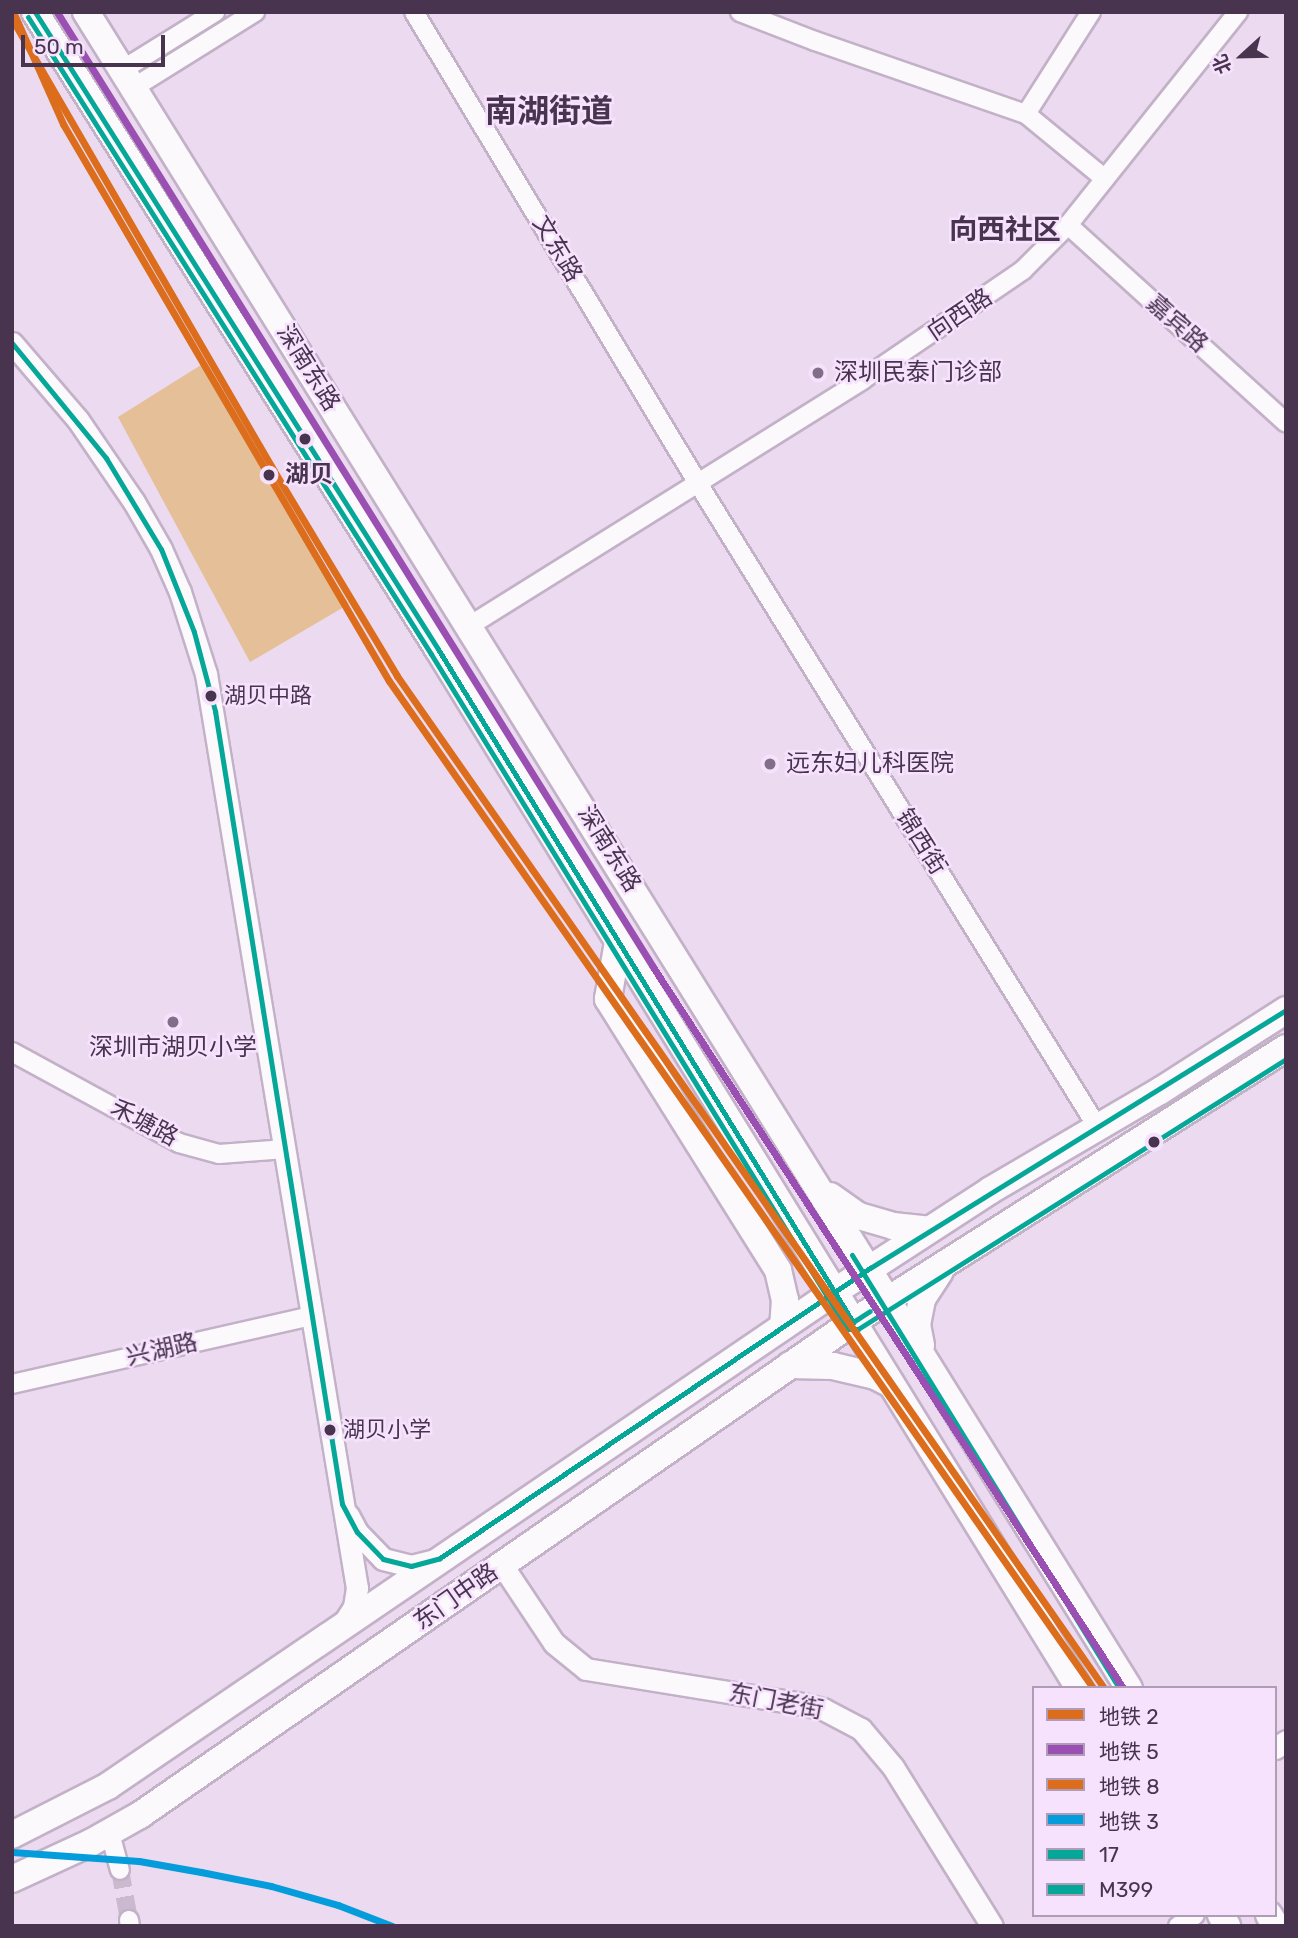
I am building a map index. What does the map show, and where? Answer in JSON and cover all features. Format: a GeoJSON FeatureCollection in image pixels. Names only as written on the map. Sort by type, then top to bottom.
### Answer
{"type":"FeatureCollection","features":[{"type":"Feature","properties":{"kind":"main road","name":"深南东路"},"geometry":{"type":"LineString","coordinates":[[35,12],[438,649],[1078,1686]]}},
{"type":"Feature","properties":{"kind":"main road","name":"深南东路"},"geometry":{"type":"LineString","coordinates":[[86,12],[927,1359],[1128,1686]]}},
{"type":"Feature","properties":{"kind":"main road"},"geometry":{"type":"LineString","coordinates":[[618,942],[608,999],[778,1270],[785,1300],[783,1326]]}},
{"type":"Feature","properties":{"kind":"main road","name":"东门中路"},"geometry":{"type":"LineString","coordinates":[[12,1835],[108,1786],[343,1623],[870,1268],[1286,1010]]}},
{"type":"Feature","properties":{"kind":"main road","name":"东门中路"},"geometry":{"type":"LineString","coordinates":[[12,1879],[110,1833],[141,1815],[853,1322],[1286,1048]]}},
{"type":"Feature","properties":{"kind":"main road"},"geometry":{"type":"LineString","coordinates":[[816,1181],[839,1205],[859,1216],[893,1226],[929,1230]]}},
{"type":"Feature","properties":{"kind":"main road"},"geometry":{"type":"LineString","coordinates":[[927,1359],[917,1325],[922,1299],[948,1261]]}},
{"type":"Feature","properties":{"kind":"main road"},"geometry":{"type":"LineString","coordinates":[[790,1365],[833,1366],[856,1370],[891,1384]]}},
{"type":"Feature","properties":{"kind":"street"},"geometry":{"type":"LineString","coordinates":[[127,79],[215,12]]}},
{"type":"Feature","properties":{"kind":"street"},"geometry":{"type":"LineString","coordinates":[[127,79],[255,12]]}},
{"type":"Feature","properties":{"kind":"street","name":"文东路"},"geometry":{"type":"LineString","coordinates":[[414,12],[699,485]]}},
{"type":"Feature","properties":{"kind":"street"},"geometry":{"type":"LineString","coordinates":[[740,12],[815,41],[1026,114],[1105,179]]}},
{"type":"Feature","properties":{"kind":"street"},"geometry":{"type":"LineString","coordinates":[[1026,114],[1091,12]]}},
{"type":"Feature","properties":{"kind":"street","name":"向西路"},"geometry":{"type":"LineString","coordinates":[[469,626],[699,485],[1006,283],[1041,254],[1068,225],[1238,12]]}},
{"type":"Feature","properties":{"kind":"street","name":"嘉宾路"},"geometry":{"type":"LineString","coordinates":[[1068,225],[1286,423]]}},
{"type":"Feature","properties":{"kind":"street"},"geometry":{"type":"LineString","coordinates":[[12,343],[78,420],[113,469],[162,549],[194,632],[215,711],[357,1594],[352,1613],[343,1623]]}},
{"type":"Feature","properties":{"kind":"street","name":"锦西街"},"geometry":{"type":"LineString","coordinates":[[699,485],[1098,1128]]}},
{"type":"Feature","properties":{"kind":"street","name":"禾塘路"},"geometry":{"type":"LineString","coordinates":[[12,1052],[179,1143],[219,1154],[286,1149]]}},
{"type":"Feature","properties":{"kind":"street","name":"兴湖路"},"geometry":{"type":"LineString","coordinates":[[12,1384],[312,1316]]}},
{"type":"Feature","properties":{"kind":"street"},"geometry":{"type":"LineString","coordinates":[[342,1504],[357,1532],[383,1559],[411,1566],[440,1558]]}},
{"type":"Feature","properties":{"kind":"street","name":"东门老街"},"geometry":{"type":"LineString","coordinates":[[502,1565],[554,1643],[586,1669],[803,1704],[823,1709],[862,1729],[893,1768],[992,1926]]}},
{"type":"Feature","properties":{"kind":"street"},"geometry":{"type":"LineString","coordinates":[[110,1833],[120,1870]]}},
{"type":"Feature","properties":{"kind":"shaded area"},"geometry":{"type":"Polygon","coordinates":[[[201,365],[349,604],[250,662],[118,417],[201,365]]]}},
{"type":"Feature","properties":{"kind":"tunnel"},"geometry":{"type":"LineString","coordinates":[[120,1870],[129,1920]]}},
{"type":"Feature","properties":{"kind":"metro line","name":"5"},"geometry":{"type":"LineString","coordinates":[[57,12],[653,967],[1122,1686]]}},
{"type":"Feature","properties":{"kind":"metro line","name":"8"},"geometry":{"type":"LineString","coordinates":[[15,16],[63,124],[389,681],[1092,1686]]}},
{"type":"Feature","properties":{"kind":"metro line","name":"2"},"geometry":{"type":"LineString","coordinates":[[12,19],[274,471],[397,676],[1103,1686]]}},
{"type":"Feature","properties":{"kind":"metro line","name":"3"},"geometry":{"type":"LineString","coordinates":[[12,1852],[139,1861],[201,1872],[271,1886],[338,1905],[392,1926]]}},
{"type":"Feature","properties":{"kind":"transit line","name":"17"},"geometry":{"type":"LineString","coordinates":[[35,12],[438,649],[853,1322],[870,1311]]}},
{"type":"Feature","properties":{"kind":"transit line","name":"M399"},"geometry":{"type":"LineString","coordinates":[[28,17],[431,654],[847,1329],[858,1329],[1286,1059]]}},
{"type":"Feature","properties":{"kind":"transit line","name":"17"},"geometry":{"type":"LineString","coordinates":[[12,343],[106,458],[161,549],[194,632],[215,711],[342,1504],[357,1532],[383,1559],[411,1566],[440,1558],[870,1268],[1286,1010]]}},
{"type":"Feature","properties":{"kind":"transit line","name":"M399"},"geometry":{"type":"LineString","coordinates":[[852,1255],[1118,1686]]}},
{"type":"Feature","properties":{"kind":"place","name":"深圳民泰门诊部"},"geometry":{"type":"Point","coordinates":[818,373]}},
{"type":"Feature","properties":{"kind":"place","name":"湖贝"},"geometry":{"type":"Point","coordinates":[269,475]}},
{"type":"Feature","properties":{"kind":"place","name":"湖贝中路"},"geometry":{"type":"Point","coordinates":[211,696]}},
{"type":"Feature","properties":{"kind":"place","name":"远东妇儿科医院"},"geometry":{"type":"Point","coordinates":[770,764]}},
{"type":"Feature","properties":{"kind":"place","name":"深圳市湖贝小学"},"geometry":{"type":"Point","coordinates":[173,1022]}},
{"type":"Feature","properties":{"kind":"place","name":"湖贝小学"},"geometry":{"type":"Point","coordinates":[330,1430]}},
{"type":"Feature","properties":{"kind":"district","name":"南湖街道"},"geometry":{"type":"Point","coordinates":[549,111]}},
{"type":"Feature","properties":{"kind":"district","name":"向西社区"},"geometry":{"type":"Point","coordinates":[1005,230]}}]}
